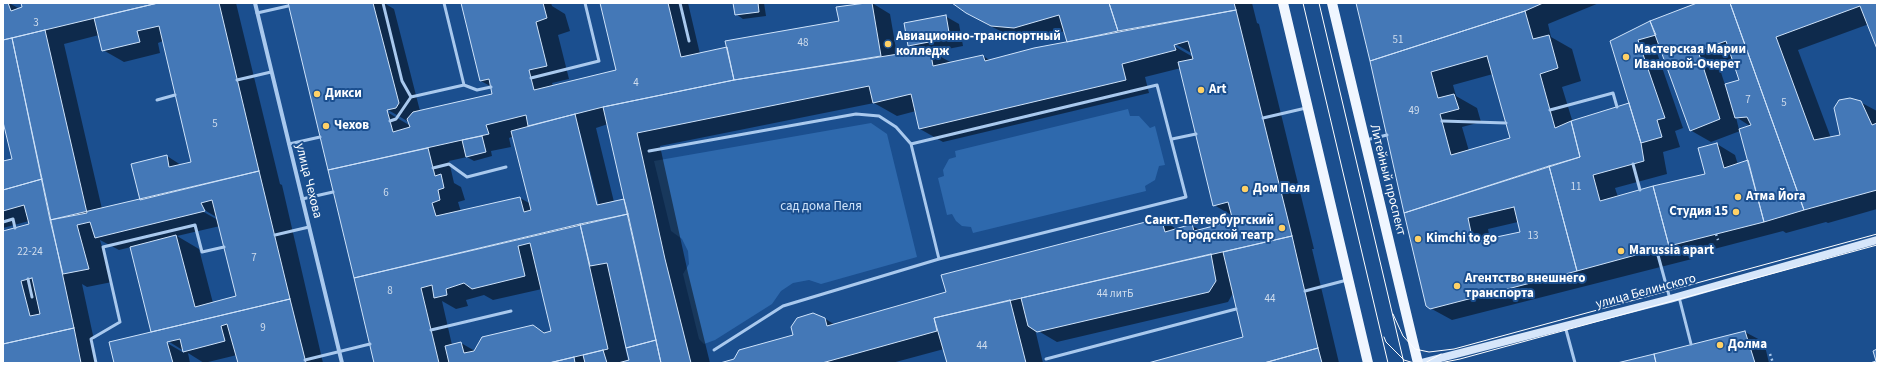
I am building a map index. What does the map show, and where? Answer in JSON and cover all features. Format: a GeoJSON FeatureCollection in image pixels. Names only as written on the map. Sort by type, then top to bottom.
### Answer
{"type":"FeatureCollection","features":[{"type":"Feature","properties":{"kind":"main road"},"geometry":{"type":"LineString","coordinates":[[1283,3],[1368,363]]}},
{"type":"Feature","properties":{"kind":"main road","name":"Литейный проспект"},"geometry":{"type":"LineString","coordinates":[[1332,3],[1364,141],[1420,363]]}},
{"type":"Feature","properties":{"kind":"main road","name":"улица Белинского"},"geometry":{"type":"LineString","coordinates":[[1420,363],[1670,299],[1877,240]]}},
{"type":"Feature","properties":{"kind":"street","name":"улица Чехова"},"geometry":{"type":"LineString","coordinates":[[255,3],[342,363]]}},
{"type":"Feature","properties":{"kind":"lane"},"geometry":{"type":"LineString","coordinates":[[383,3],[402,81],[411,97]]}},
{"type":"Feature","properties":{"kind":"lane"},"geometry":{"type":"LineString","coordinates":[[444,3],[464,85]]}},
{"type":"Feature","properties":{"kind":"lane"},"geometry":{"type":"LineString","coordinates":[[531,78],[598,61],[585,3]]}},
{"type":"Feature","properties":{"kind":"lane"},"geometry":{"type":"LineString","coordinates":[[680,3],[689,41]]}},
{"type":"Feature","properties":{"kind":"lane"},"geometry":{"type":"LineString","coordinates":[[257,13],[288,6]]}},
{"type":"Feature","properties":{"kind":"lane"},"geometry":{"type":"LineString","coordinates":[[237,80],[271,72]]}},
{"type":"Feature","properties":{"kind":"lane"},"geometry":{"type":"LineString","coordinates":[[390,121],[396,119],[411,97],[464,85],[477,90],[491,87]]}},
{"type":"Feature","properties":{"kind":"lane"},"geometry":{"type":"LineString","coordinates":[[714,350],[783,306],[939,259],[1186,197],[1157,85],[911,144]]}},
{"type":"Feature","properties":{"kind":"lane"},"geometry":{"type":"LineString","coordinates":[[1550,110],[1613,93],[1617,107]]}},
{"type":"Feature","properties":{"kind":"lane"},"geometry":{"type":"LineString","coordinates":[[156,100],[175,95]]}},
{"type":"Feature","properties":{"kind":"lane"},"geometry":{"type":"LineString","coordinates":[[1263,118],[1308,108]]}},
{"type":"Feature","properties":{"kind":"lane"},"geometry":{"type":"LineString","coordinates":[[649,151],[856,114],[879,116],[896,127],[911,144],[939,259]]}},
{"type":"Feature","properties":{"kind":"lane"},"geometry":{"type":"LineString","coordinates":[[1442,121],[1506,123]]}},
{"type":"Feature","properties":{"kind":"lane"},"geometry":{"type":"LineString","coordinates":[[1172,139],[1196,134]]}},
{"type":"Feature","properties":{"kind":"lane"},"geometry":{"type":"LineString","coordinates":[[1364,141],[1387,135]]}},
{"type":"Feature","properties":{"kind":"lane"},"geometry":{"type":"LineString","coordinates":[[289,144],[320,137]]}},
{"type":"Feature","properties":{"kind":"lane"},"geometry":{"type":"LineString","coordinates":[[433,168],[449,164],[467,177],[506,167]]}},
{"type":"Feature","properties":{"kind":"lane"},"geometry":{"type":"LineString","coordinates":[[1633,164],[1640,190]]}},
{"type":"Feature","properties":{"kind":"lane"},"geometry":{"type":"LineString","coordinates":[[302,199],[333,192]]}},
{"type":"Feature","properties":{"kind":"lane"},"geometry":{"type":"LineString","coordinates":[[3,222],[13,219],[15,228]]}},
{"type":"Feature","properties":{"kind":"lane"},"geometry":{"type":"LineString","coordinates":[[96,363],[91,339],[120,322],[103,247],[194,224],[202,252],[224,247]]}},
{"type":"Feature","properties":{"kind":"lane"},"geometry":{"type":"LineString","coordinates":[[275,235],[309,226]]}},
{"type":"Feature","properties":{"kind":"lane"},"geometry":{"type":"LineString","coordinates":[[1656,248],[1670,299]]}},
{"type":"Feature","properties":{"kind":"lane"},"geometry":{"type":"LineString","coordinates":[[28,279],[32,297]]}},
{"type":"Feature","properties":{"kind":"lane"},"geometry":{"type":"LineString","coordinates":[[1305,291],[1348,280]]}},
{"type":"Feature","properties":{"kind":"lane"},"geometry":{"type":"LineString","coordinates":[[1679,296],[1691,344]]}},
{"type":"Feature","properties":{"kind":"lane"},"geometry":{"type":"LineString","coordinates":[[1046,359],[1236,309]]}},
{"type":"Feature","properties":{"kind":"lane"},"geometry":{"type":"LineString","coordinates":[[431,330],[511,311]]}},
{"type":"Feature","properties":{"kind":"lane"},"geometry":{"type":"LineString","coordinates":[[1566,326],[1575,363]]}},
{"type":"Feature","properties":{"kind":"lane"},"geometry":{"type":"LineString","coordinates":[[305,360],[370,344]]}},
{"type":"Feature","properties":{"kind":"path"},"geometry":{"type":"LineString","coordinates":[[1716,234],[1718,240]]}},
{"type":"Feature","properties":{"kind":"path"},"geometry":{"type":"LineString","coordinates":[[1770,354],[1773,363]]}},
{"type":"Feature","properties":{"kind":"green space"},"geometry":{"type":"Polygon","coordinates":[[[1128,109],[1130,116],[1139,116],[1150,128],[1155,126],[1165,165],[1159,166],[1155,180],[1145,186],[1146,191],[973,233],[971,227],[962,226],[956,221],[952,214],[947,215],[938,178],[944,176],[943,170],[949,159],[956,157],[955,151],[1128,109]]]}},
{"type":"Feature","properties":{"kind":"green space","name":"сад дома Пеля"},"geometry":{"type":"Polygon","coordinates":[[[871,123],[887,134],[917,257],[821,284],[809,280],[793,283],[781,291],[772,304],[715,340],[704,344],[699,339],[683,274],[689,264],[688,251],[682,239],[671,231],[654,161],[871,123]]]}},
{"type":"Feature","properties":{"kind":"building"},"geometry":{"type":"Polygon","coordinates":[[[3,3],[8,3],[11,11],[22,7],[21,3],[158,3],[3,40],[3,3]]]}},
{"type":"Feature","properties":{"kind":"building"},"geometry":{"type":"Polygon","coordinates":[[[158,3],[219,3],[259,171],[140,200],[131,164],[167,155],[169,167],[191,162],[159,26],[137,31],[140,42],[102,51],[94,18],[158,3]]]}},
{"type":"Feature","properties":{"kind":"building"},"geometry":{"type":"Polygon","coordinates":[[[288,3],[373,3],[399,103],[396,108],[387,110],[393,132],[410,127],[407,119],[413,112],[492,94],[489,79],[480,81],[461,3],[543,3],[547,18],[536,22],[547,66],[529,70],[534,90],[616,70],[600,3],[668,3],[681,57],[727,47],[734,80],[603,107],[528,126],[526,115],[486,125],[489,134],[328,170],[288,3]]]}},
{"type":"Feature","properties":{"kind":"building"},"geometry":{"type":"Polygon","coordinates":[[[733,3],[758,3],[759,12],[735,15],[733,3]]]}},
{"type":"Feature","properties":{"kind":"building"},"geometry":{"type":"Polygon","coordinates":[[[872,3],[881,56],[734,80],[725,41],[839,21],[836,7],[872,3]]]}},
{"type":"Feature","properties":{"kind":"building"},"geometry":{"type":"Polygon","coordinates":[[[952,3],[1109,3],[1118,31],[1067,42],[1059,15],[1014,28],[991,26],[966,13],[952,3]]]}},
{"type":"Feature","properties":{"kind":"building"},"geometry":{"type":"Polygon","coordinates":[[[1109,3],[1234,3],[1236,10],[1118,31],[1109,3]]]}},
{"type":"Feature","properties":{"kind":"building"},"geometry":{"type":"Polygon","coordinates":[[[1356,3],[1543,3],[1525,11],[1370,61],[1356,3]]]}},
{"type":"Feature","properties":{"kind":"building"},"geometry":{"type":"Polygon","coordinates":[[[1697,3],[1730,3],[1804,210],[1764,222],[1739,129],[1751,125],[1747,117],[1735,118],[1725,84],[1739,80],[1726,41],[1698,51],[1720,119],[1690,131],[1650,21],[1697,3]]]}},
{"type":"Feature","properties":{"kind":"building"},"geometry":{"type":"Polygon","coordinates":[[[1730,3],[1877,3],[1877,49],[1860,6],[1776,37],[1814,140],[1840,135],[1834,108],[1839,100],[1850,98],[1861,101],[1872,125],[1877,123],[1877,190],[1804,210],[1730,3]]]}},
{"type":"Feature","properties":{"kind":"building","name":"Дом Пеля"},"geometry":{"type":"Polygon","coordinates":[[[1236,10],[1292,236],[934,318],[937,331],[822,363],[720,363],[734,359],[739,350],[793,335],[791,327],[797,318],[813,313],[825,318],[827,326],[946,292],[941,275],[1161,218],[1165,232],[1192,224],[1194,231],[1233,221],[1228,202],[1213,206],[1178,62],[1193,59],[1188,41],[1174,45],[1176,50],[1122,64],[1126,80],[919,129],[911,94],[873,103],[869,86],[637,133],[665,259],[691,363],[661,363],[603,107],[734,80],[930,49],[933,66],[983,55],[985,61],[1034,48],[1236,10]]]}},
{"type":"Feature","properties":{"kind":"building"},"geometry":{"type":"Polygon","coordinates":[[[1525,11],[1533,39],[1549,35],[1558,68],[1540,74],[1555,128],[1571,121],[1580,157],[1404,213],[1370,61],[1525,11]],[[1487,56],[1431,72],[1438,98],[1454,94],[1459,109],[1440,114],[1451,155],[1510,138],[1487,56]]]}},
{"type":"Feature","properties":{"kind":"building"},"geometry":{"type":"Polygon","coordinates":[[[946,15],[950,38],[908,46],[904,23],[946,15]]]}},
{"type":"Feature","properties":{"kind":"building"},"geometry":{"type":"Polygon","coordinates":[[[1650,21],[1656,35],[1638,40],[1665,118],[1657,120],[1662,137],[1641,143],[1610,41],[1650,21]]]}},
{"type":"Feature","properties":{"kind":"building"},"geometry":{"type":"Polygon","coordinates":[[[45,30],[87,213],[50,220],[12,38],[45,30]]]}},
{"type":"Feature","properties":{"kind":"building"},"geometry":{"type":"Polygon","coordinates":[[[12,38],[42,179],[3,190],[3,161],[12,159],[3,122],[3,40],[12,38]]]}},
{"type":"Feature","properties":{"kind":"building"},"geometry":{"type":"Polygon","coordinates":[[[1629,103],[1641,143],[1644,161],[1593,175],[1600,201],[1653,186],[1669,246],[1577,271],[1549,166],[1580,157],[1571,121],[1629,103]]]}},
{"type":"Feature","properties":{"kind":"building"},"geometry":{"type":"Polygon","coordinates":[[[575,114],[597,205],[624,199],[628,214],[354,278],[328,170],[428,148],[435,176],[441,174],[444,188],[438,190],[440,200],[432,203],[436,216],[520,197],[524,212],[531,210],[511,131],[575,114]]]}},
{"type":"Feature","properties":{"kind":"building"},"geometry":{"type":"Polygon","coordinates":[[[482,136],[486,152],[466,157],[462,140],[482,136]]]}},
{"type":"Feature","properties":{"kind":"building"},"geometry":{"type":"Polygon","coordinates":[[[1717,143],[1724,168],[1748,160],[1764,222],[1669,246],[1653,186],[1705,174],[1698,148],[1717,143]]]}},
{"type":"Feature","properties":{"kind":"building"},"geometry":{"type":"Polygon","coordinates":[[[1549,166],[1577,271],[1430,309],[1426,306],[1404,213],[1549,166]],[[1514,207],[1468,218],[1473,242],[1520,232],[1514,207]]]}},
{"type":"Feature","properties":{"kind":"building"},"geometry":{"type":"Polygon","coordinates":[[[259,171],[290,299],[151,332],[130,247],[176,235],[195,307],[236,296],[212,200],[201,203],[205,211],[95,238],[90,222],[77,225],[89,269],[63,274],[50,220],[259,171]]]}},
{"type":"Feature","properties":{"kind":"building"},"geometry":{"type":"Polygon","coordinates":[[[42,179],[74,328],[3,344],[3,231],[29,224],[24,205],[3,211],[3,190],[42,179]],[[32,278],[21,281],[30,316],[40,314],[32,278]]]}},
{"type":"Feature","properties":{"kind":"building"},"geometry":{"type":"Polygon","coordinates":[[[628,214],[656,340],[626,348],[607,263],[590,266],[580,224],[628,214]]]}},
{"type":"Feature","properties":{"kind":"building"},"geometry":{"type":"Polygon","coordinates":[[[580,224],[608,349],[549,363],[449,363],[445,346],[461,342],[464,353],[474,351],[482,337],[533,325],[544,333],[551,331],[530,243],[518,246],[525,276],[472,289],[464,283],[446,289],[447,295],[434,298],[432,285],[421,288],[439,363],[374,363],[354,278],[580,224]]]}},
{"type":"Feature","properties":{"kind":"building"},"geometry":{"type":"Polygon","coordinates":[[[1292,236],[1318,348],[1264,363],[1148,363],[1243,337],[1223,252],[1292,236]]]}},
{"type":"Feature","properties":{"kind":"building"},"geometry":{"type":"Polygon","coordinates":[[[1211,254],[1216,281],[1209,292],[1037,332],[1028,326],[1021,298],[1211,254]]]}},
{"type":"Feature","properties":{"kind":"building"},"geometry":{"type":"Polygon","coordinates":[[[290,299],[306,363],[238,363],[227,324],[221,326],[225,341],[183,352],[180,339],[167,342],[173,363],[114,363],[109,342],[290,299]]]}},
{"type":"Feature","properties":{"kind":"building"},"geometry":{"type":"Polygon","coordinates":[[[1010,300],[1026,363],[947,363],[934,318],[1010,300]]]}},
{"type":"Feature","properties":{"kind":"building"},"geometry":{"type":"Polygon","coordinates":[[[74,328],[81,363],[3,363],[3,344],[74,328]]]}},
{"type":"Feature","properties":{"kind":"building"},"geometry":{"type":"Polygon","coordinates":[[[1745,331],[1755,363],[1656,363],[1654,354],[1745,331]]]}},
{"type":"Feature","properties":{"kind":"building"},"geometry":{"type":"Polygon","coordinates":[[[656,340],[661,363],[618,363],[629,360],[626,348],[656,340]]]}},
{"type":"Feature","properties":{"kind":"building"},"geometry":{"type":"Polygon","coordinates":[[[1318,348],[1322,363],[1264,363],[1318,348]]]}},
{"type":"Feature","properties":{"kind":"building"},"geometry":{"type":"Polygon","coordinates":[[[1877,349],[1877,363],[1870,363],[1876,361],[1873,351],[1877,349]]]}},
{"type":"Feature","properties":{"kind":"building"},"geometry":{"type":"Polygon","coordinates":[[[603,350],[607,363],[585,363],[583,355],[603,350]]]}},
{"type":"Feature","properties":{"kind":"building"},"geometry":{"type":"Polygon","coordinates":[[[1654,354],[1656,363],[1617,363],[1654,354]]]}},
{"type":"Feature","properties":{"kind":"building"},"geometry":{"type":"Polygon","coordinates":[[[574,357],[575,363],[549,363],[574,357]]]}},
{"type":"Feature","properties":{"kind":"tram line"},"geometry":{"type":"LineString","coordinates":[[1303,3],[1388,363]]}},
{"type":"Feature","properties":{"kind":"tram line"},"geometry":{"type":"LineString","coordinates":[[1319,3],[1404,363]]}},
{"type":"Feature","properties":{"kind":"tram line"},"geometry":{"type":"LineString","coordinates":[[1393,314],[1403,336],[1415,349],[1429,352],[1454,349],[1877,234]]}},
{"type":"Feature","properties":{"kind":"tram line"},"geometry":{"type":"LineString","coordinates":[[1440,363],[1460,359],[1877,245]]}},
{"type":"Feature","properties":{"kind":"tram line"},"geometry":{"type":"LineString","coordinates":[[1384,337],[1386,342],[1404,360],[1414,363]]}},
{"type":"Feature","properties":{"kind":"tram line"},"geometry":{"type":"LineString","coordinates":[[1425,363],[1441,354]]}},
{"type":"Feature","properties":{"kind":"place","name":"Авиационно-транспортный колледж"},"geometry":{"type":"Point","coordinates":[888,44]}},
{"type":"Feature","properties":{"kind":"place","name":"Мастерская Марии Ивановой-Очерет"},"geometry":{"type":"Point","coordinates":[1626,57]}},
{"type":"Feature","properties":{"kind":"place","name":"Art"},"geometry":{"type":"Point","coordinates":[1201,90]}},
{"type":"Feature","properties":{"kind":"place","name":"Дикси"},"geometry":{"type":"Point","coordinates":[317,94]}},
{"type":"Feature","properties":{"kind":"place","name":"Чехов"},"geometry":{"type":"Point","coordinates":[326,126]}},
{"type":"Feature","properties":{"kind":"place","name":"Дом Пеля"},"geometry":{"type":"Point","coordinates":[1245,189]}},
{"type":"Feature","properties":{"kind":"place","name":"Атма Йога"},"geometry":{"type":"Point","coordinates":[1738,197]}},
{"type":"Feature","properties":{"kind":"place","name":"Студия 15"},"geometry":{"type":"Point","coordinates":[1736,212]}},
{"type":"Feature","properties":{"kind":"place","name":"Санкт-Петербургский Городской театр"},"geometry":{"type":"Point","coordinates":[1282,228]}},
{"type":"Feature","properties":{"kind":"place","name":"Kimchi to go"},"geometry":{"type":"Point","coordinates":[1418,239]}},
{"type":"Feature","properties":{"kind":"place","name":"Marussia apart"},"geometry":{"type":"Point","coordinates":[1621,251]}},
{"type":"Feature","properties":{"kind":"place","name":"Агентство внешнего транспорта"},"geometry":{"type":"Point","coordinates":[1457,286]}},
{"type":"Feature","properties":{"kind":"place","name":"Долма"},"geometry":{"type":"Point","coordinates":[1720,345]}}]}
